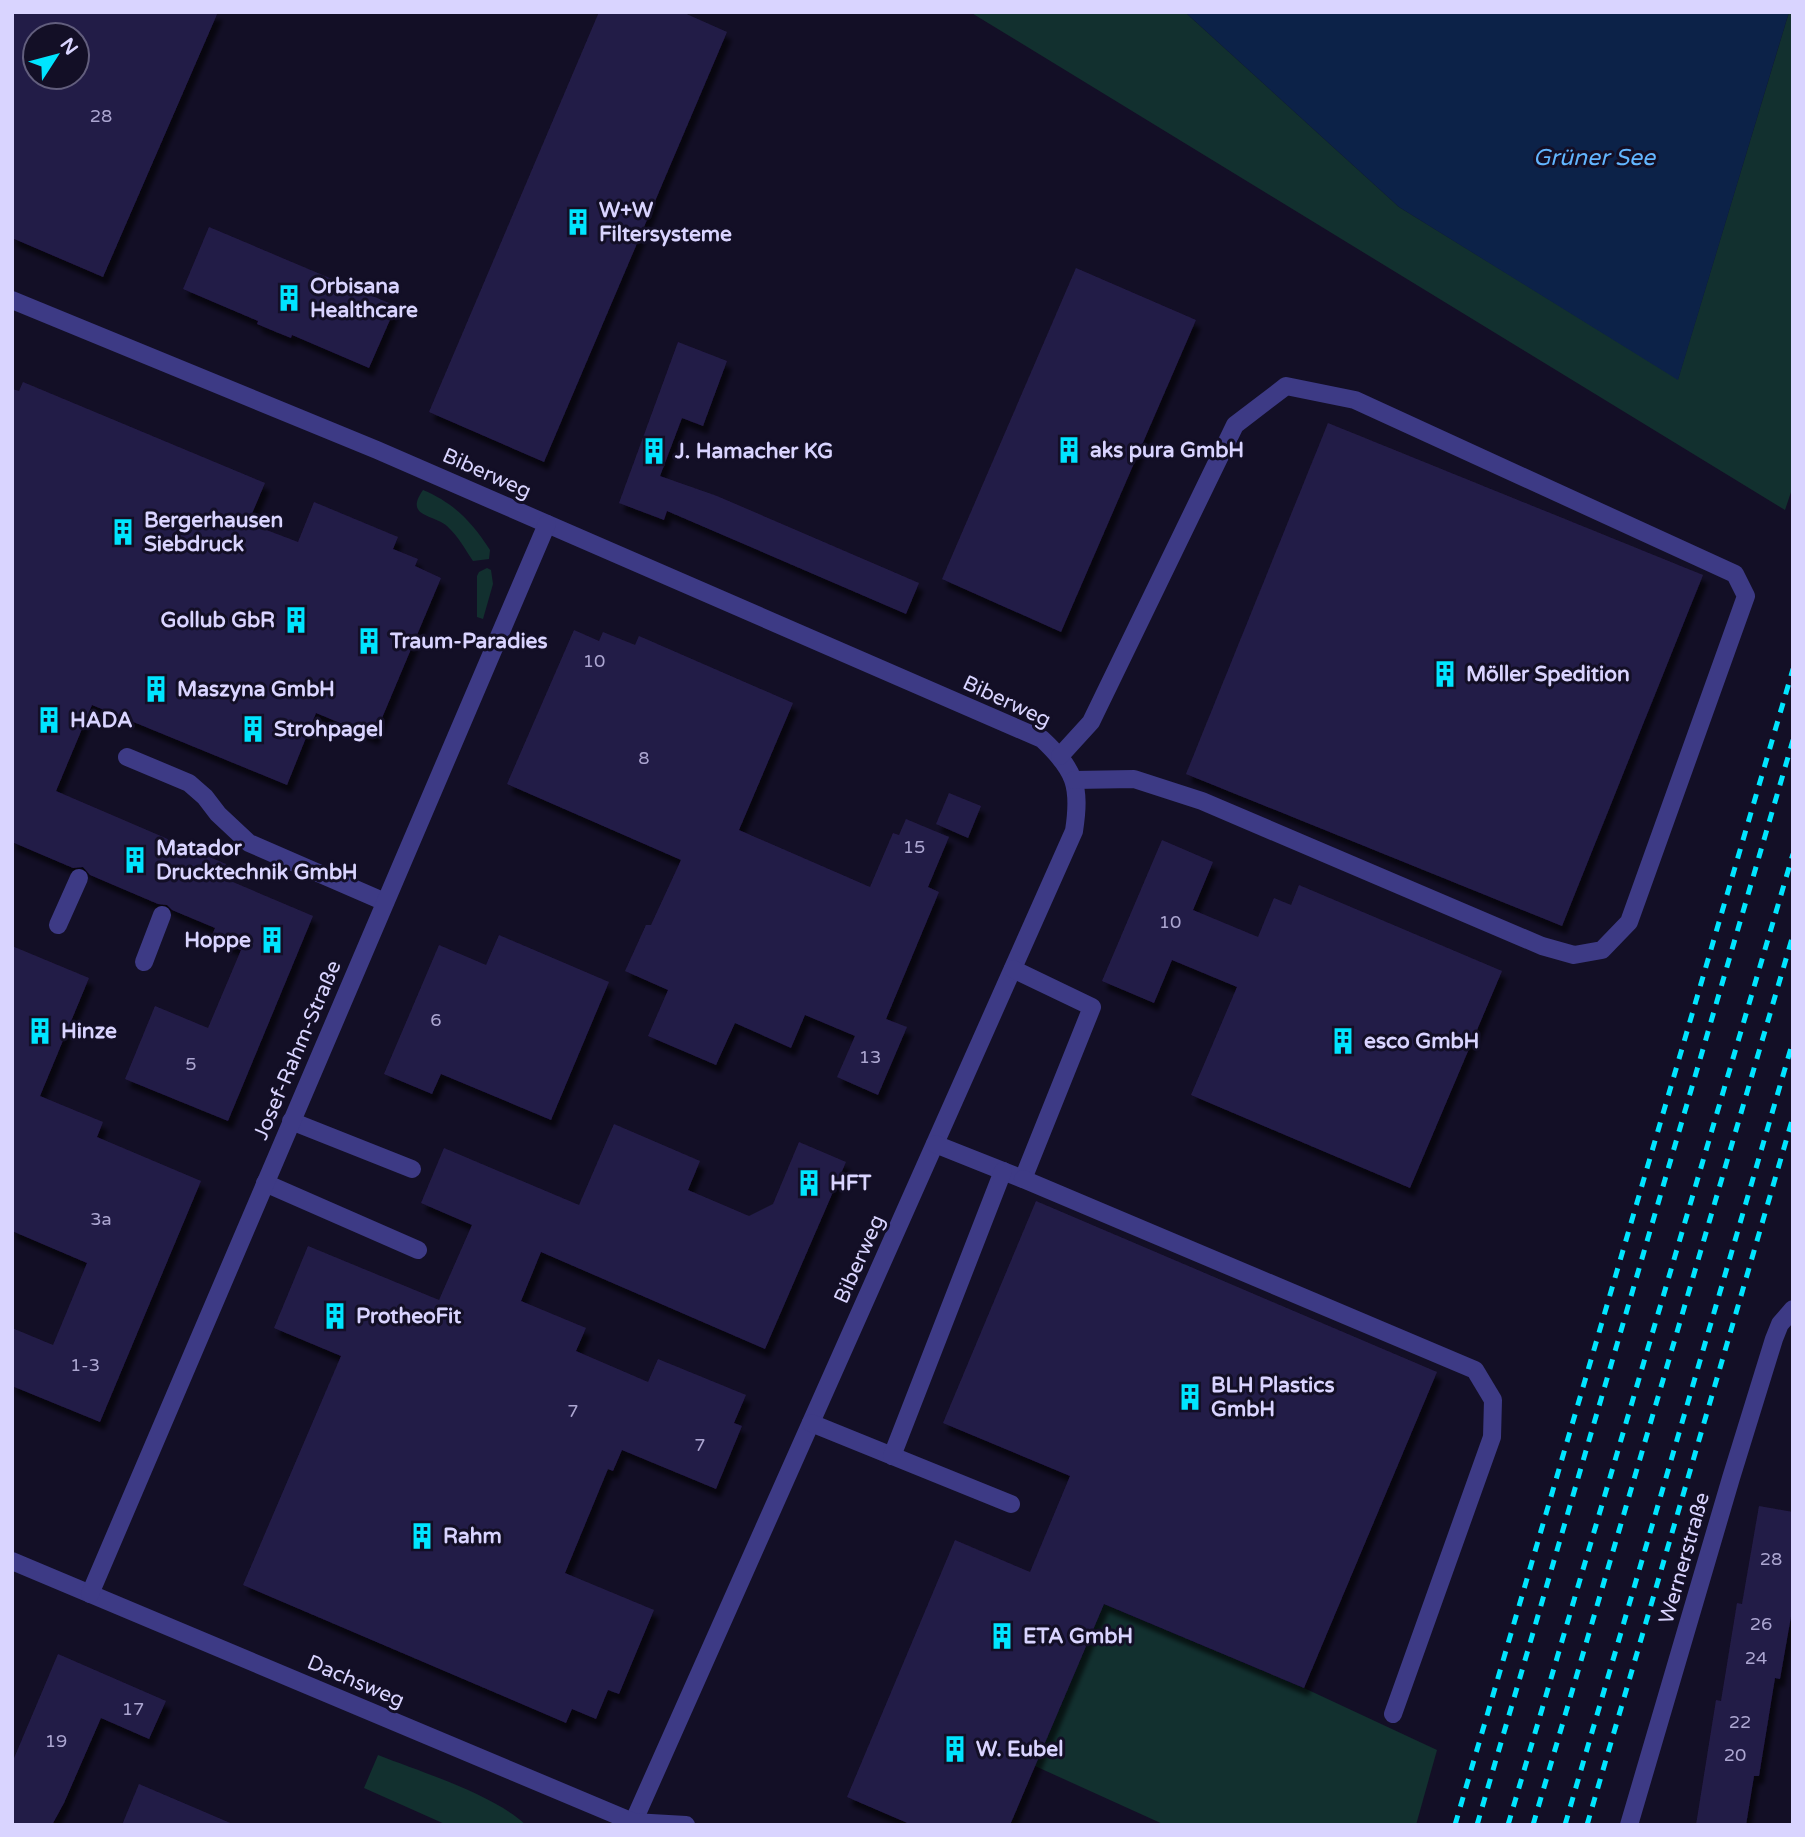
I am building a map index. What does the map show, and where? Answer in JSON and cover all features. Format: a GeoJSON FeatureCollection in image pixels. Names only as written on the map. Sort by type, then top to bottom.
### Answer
{"type":"FeatureCollection","features":[{"type":"Feature","properties":{"kind":"street","name":"Biberweg"},"geometry":{"type":"LineString","coordinates":[[12,300],[365,445],[1042,740],[1060,756],[1074,780],[1078,805],[1074,831],[633,1823]]}},
{"type":"Feature","properties":{"kind":"street"},"geometry":{"type":"LineString","coordinates":[[1060,756],[1091,722],[1236,425],[1286,386],[1355,400],[1735,574],[1746,596],[1629,922],[1602,950],[1574,956],[1542,946],[1202,801],[1154,785],[1135,779],[1074,780]]}},
{"type":"Feature","properties":{"kind":"street","name":"Josef-Rahm-Straße"},"geometry":{"type":"LineString","coordinates":[[90,1594],[547,524]]}},
{"type":"Feature","properties":{"kind":"street"},"geometry":{"type":"LineString","coordinates":[[127,757],[189,783],[249,842],[385,902]]}},
{"type":"Feature","properties":{"kind":"street"},"geometry":{"type":"LineString","coordinates":[[58,925],[79,878]]}},
{"type":"Feature","properties":{"kind":"street"},"geometry":{"type":"LineString","coordinates":[[144,962],[162,915]]}},
{"type":"Feature","properties":{"kind":"street"},"geometry":{"type":"LineString","coordinates":[[1013,970],[1092,1007],[1023,1179]]}},
{"type":"Feature","properties":{"kind":"street"},"geometry":{"type":"LineString","coordinates":[[291,1121],[412,1169]]}},
{"type":"Feature","properties":{"kind":"street"},"geometry":{"type":"LineString","coordinates":[[935,1144],[1475,1370],[1493,1400],[1492,1437],[1393,1714]]}},
{"type":"Feature","properties":{"kind":"street"},"geometry":{"type":"LineString","coordinates":[[892,1456],[1003,1171]]}},
{"type":"Feature","properties":{"kind":"street"},"geometry":{"type":"LineString","coordinates":[[265,1183],[418,1250]]}},
{"type":"Feature","properties":{"kind":"street","name":"Wernerstraße"},"geometry":{"type":"LineString","coordinates":[[1629,1825],[1774,1339],[1780,1324],[1793,1309]]}},
{"type":"Feature","properties":{"kind":"street"},"geometry":{"type":"LineString","coordinates":[[811,1423],[1012,1504]]}},
{"type":"Feature","properties":{"kind":"street","name":"Dachsweg"},"geometry":{"type":"LineString","coordinates":[[12,1561],[633,1823],[686,1825]]}},
{"type":"Feature","properties":{"kind":"green space"},"geometry":{"type":"Polygon","coordinates":[[[970,12],[1185,12],[1399,207],[1678,379],[1789,12],[1793,12],[1793,486],[1785,510],[970,12]]]}},
{"type":"Feature","properties":{"kind":"green space"},"geometry":{"type":"Polygon","coordinates":[[[423,490],[453,507],[469,522],[490,550],[489,559],[473,561],[447,526],[419,510],[418,499],[423,490]]]}},
{"type":"Feature","properties":{"kind":"green space"},"geometry":{"type":"Polygon","coordinates":[[[487,568],[491,570],[493,584],[483,619],[477,617],[477,576],[487,568]]]}},
{"type":"Feature","properties":{"kind":"green space"},"geometry":{"type":"Polygon","coordinates":[[[1104,1604],[1304,1688],[1437,1750],[1416,1825],[1165,1825],[1035,1766],[1104,1604]]]}},
{"type":"Feature","properties":{"kind":"green space"},"geometry":{"type":"Polygon","coordinates":[[[378,1755],[476,1794],[495,1803],[526,1825],[447,1825],[364,1788],[378,1755]]]}},
{"type":"Feature","properties":{"kind":"water","name":"Grüner See"},"geometry":{"type":"Polygon","coordinates":[[[1185,12],[1789,12],[1678,380],[1399,207],[1185,12]]]}},
{"type":"Feature","properties":{"kind":"building"},"geometry":{"type":"Polygon","coordinates":[[[12,12],[218,12],[103,277],[12,238],[12,12]]]}},
{"type":"Feature","properties":{"kind":"building","name":"W+W Filtersysteme"},"geometry":{"type":"Polygon","coordinates":[[[599,12],[682,12],[727,32],[544,462],[429,412],[599,12]]]}},
{"type":"Feature","properties":{"kind":"building","name":"Orbisana Healthcare"},"geometry":{"type":"Polygon","coordinates":[[[209,227],[396,306],[369,368],[292,335],[291,338],[257,324],[258,321],[183,289],[209,227]]]}},
{"type":"Feature","properties":{"kind":"building","name":"aks pura GmbH"},"geometry":{"type":"Polygon","coordinates":[[[1076,268],[1196,320],[1061,632],[942,579],[1076,268]]]}},
{"type":"Feature","properties":{"kind":"building"},"geometry":{"type":"Polygon","coordinates":[[[678,342],[727,361],[703,426],[682,418],[660,476],[717,496],[919,583],[906,614],[667,511],[664,520],[619,503],[678,342]]]}},
{"type":"Feature","properties":{"kind":"building"},"geometry":{"type":"Polygon","coordinates":[[[23,382],[265,483],[248,523],[298,542],[314,502],[398,537],[393,549],[418,559],[415,566],[441,578],[374,737],[316,713],[287,785],[92,705],[56,791],[226,864],[221,877],[313,916],[228,1121],[125,1079],[155,1006],[208,1028],[241,950],[211,938],[215,928],[172,910],[167,905],[158,904],[90,875],[83,867],[73,868],[12,842],[12,389],[19,391],[23,382]]]}},
{"type":"Feature","properties":{"kind":"building","name":"Möller Spedition"},"geometry":{"type":"Polygon","coordinates":[[[1328,423],[1703,575],[1562,926],[1186,774],[1328,423]]]}},
{"type":"Feature","properties":{"kind":"building"},"geometry":{"type":"Polygon","coordinates":[[[574,630],[599,641],[603,632],[635,645],[639,636],[793,703],[739,830],[870,887],[893,833],[899,835],[906,819],[949,837],[928,887],[939,892],[886,1019],[907,1027],[878,1095],[837,1077],[855,1036],[805,1015],[791,1048],[735,1023],[716,1065],[648,1036],[668,990],[625,971],[646,925],[651,925],[681,860],[507,784],[574,630]]]}},
{"type":"Feature","properties":{"kind":"building"},"geometry":{"type":"Polygon","coordinates":[[[949,793],[981,806],[968,838],[936,824],[949,793]]]}},
{"type":"Feature","properties":{"kind":"building","name":"esco GmbH"},"geometry":{"type":"Polygon","coordinates":[[[1162,840],[1213,862],[1193,910],[1258,937],[1274,898],[1291,905],[1299,885],[1502,971],[1410,1188],[1191,1095],[1237,987],[1172,960],[1154,1003],[1102,981],[1162,840]]]}},
{"type":"Feature","properties":{"kind":"building"},"geometry":{"type":"Polygon","coordinates":[[[499,935],[609,982],[551,1120],[441,1074],[432,1094],[384,1074],[439,945],[486,965],[499,935]]]}},
{"type":"Feature","properties":{"kind":"building"},"geometry":{"type":"Polygon","coordinates":[[[12,946],[89,978],[40,1096],[103,1122],[97,1137],[201,1181],[100,1422],[12,1386],[12,1328],[53,1345],[87,1263],[12,1231],[12,946]]]}},
{"type":"Feature","properties":{"kind":"building"},"geometry":{"type":"Polygon","coordinates":[[[614,1124],[700,1161],[688,1190],[749,1216],[773,1204],[799,1142],[846,1162],[765,1349],[541,1252],[521,1301],[586,1328],[576,1351],[648,1382],[658,1359],[746,1395],[734,1423],[742,1426],[716,1489],[622,1450],[613,1471],[608,1469],[565,1573],[654,1610],[619,1694],[608,1690],[596,1719],[572,1709],[566,1723],[243,1585],[341,1356],[274,1328],[308,1246],[439,1300],[472,1225],[421,1203],[444,1148],[579,1205],[614,1124]]]}},
{"type":"Feature","properties":{"kind":"building"},"geometry":{"type":"Polygon","coordinates":[[[1036,1201],[1437,1372],[1304,1688],[1104,1604],[1010,1825],[912,1825],[847,1797],[955,1540],[1030,1572],[1070,1476],[943,1423],[1036,1201]]]}},
{"type":"Feature","properties":{"kind":"building"},"geometry":{"type":"Polygon","coordinates":[[[1759,1506],[1793,1512],[1793,1605],[1780,1679],[1775,1678],[1759,1776],[1754,1776],[1746,1825],[1696,1825],[1716,1700],[1721,1701],[1737,1603],[1742,1604],[1759,1506]]]}},
{"type":"Feature","properties":{"kind":"building"},"geometry":{"type":"Polygon","coordinates":[[[58,1654],[166,1701],[149,1739],[101,1718],[52,1825],[12,1825],[12,1763],[58,1654]]]}},
{"type":"Feature","properties":{"kind":"building"},"geometry":{"type":"Polygon","coordinates":[[[139,1784],[235,1825],[122,1825],[139,1784]]]}},
{"type":"Feature","properties":{"kind":"railway"},"geometry":{"type":"LineString","coordinates":[[1455,1825],[1793,669]]}},
{"type":"Feature","properties":{"kind":"railway"},"geometry":{"type":"LineString","coordinates":[[1477,1825],[1793,740]]}},
{"type":"Feature","properties":{"kind":"railway"},"geometry":{"type":"LineString","coordinates":[[1508,1825],[1793,854]]}},
{"type":"Feature","properties":{"kind":"railway"},"geometry":{"type":"LineString","coordinates":[[1533,1825],[1793,935]]}},
{"type":"Feature","properties":{"kind":"railway"},"geometry":{"type":"LineString","coordinates":[[1565,1825],[1793,1041]]}},
{"type":"Feature","properties":{"kind":"railway"},"geometry":{"type":"LineString","coordinates":[[1587,1825],[1793,1117]]}},
{"type":"Feature","properties":{"kind":"place","name":"W+W Filtersysteme"},"geometry":{"type":"Point","coordinates":[578,222]}},
{"type":"Feature","properties":{"kind":"place","name":"Orbisana Healthcare"},"geometry":{"type":"Point","coordinates":[289,298]}},
{"type":"Feature","properties":{"kind":"place","name":"aks pura GmbH"},"geometry":{"type":"Point","coordinates":[1069,450]}},
{"type":"Feature","properties":{"kind":"place","name":"J. Hamacher KG"},"geometry":{"type":"Point","coordinates":[654,451]}},
{"type":"Feature","properties":{"kind":"place","name":"Bergerhausen Siebdruck"},"geometry":{"type":"Point","coordinates":[123,532]}},
{"type":"Feature","properties":{"kind":"place","name":"Gollub GbR"},"geometry":{"type":"Point","coordinates":[296,620]}},
{"type":"Feature","properties":{"kind":"place","name":"Traum-Paradies"},"geometry":{"type":"Point","coordinates":[369,641]}},
{"type":"Feature","properties":{"kind":"place","name":"Möller Spedition"},"geometry":{"type":"Point","coordinates":[1445,674]}},
{"type":"Feature","properties":{"kind":"place","name":"Maszyna GmbH"},"geometry":{"type":"Point","coordinates":[156,689]}},
{"type":"Feature","properties":{"kind":"place","name":"HADA"},"geometry":{"type":"Point","coordinates":[49,720]}},
{"type":"Feature","properties":{"kind":"place","name":"Strohpagel"},"geometry":{"type":"Point","coordinates":[253,729]}},
{"type":"Feature","properties":{"kind":"place","name":"Matador Drucktechnik GmbH"},"geometry":{"type":"Point","coordinates":[135,860]}},
{"type":"Feature","properties":{"kind":"place","name":"Hoppe"},"geometry":{"type":"Point","coordinates":[272,940]}},
{"type":"Feature","properties":{"kind":"place","name":"Hinze"},"geometry":{"type":"Point","coordinates":[40,1031]}},
{"type":"Feature","properties":{"kind":"place","name":"esco GmbH"},"geometry":{"type":"Point","coordinates":[1343,1041]}},
{"type":"Feature","properties":{"kind":"place","name":"HFT"},"geometry":{"type":"Point","coordinates":[809,1183]}},
{"type":"Feature","properties":{"kind":"place","name":"ProtheoFit"},"geometry":{"type":"Point","coordinates":[335,1316]}},
{"type":"Feature","properties":{"kind":"place","name":"BLH Plastics GmbH"},"geometry":{"type":"Point","coordinates":[1190,1397]}},
{"type":"Feature","properties":{"kind":"place","name":"Rahm"},"geometry":{"type":"Point","coordinates":[422,1536]}},
{"type":"Feature","properties":{"kind":"place","name":"ETA GmbH"},"geometry":{"type":"Point","coordinates":[1002,1636]}},
{"type":"Feature","properties":{"kind":"place","name":"W. Eubel"},"geometry":{"type":"Point","coordinates":[955,1749]}}]}
